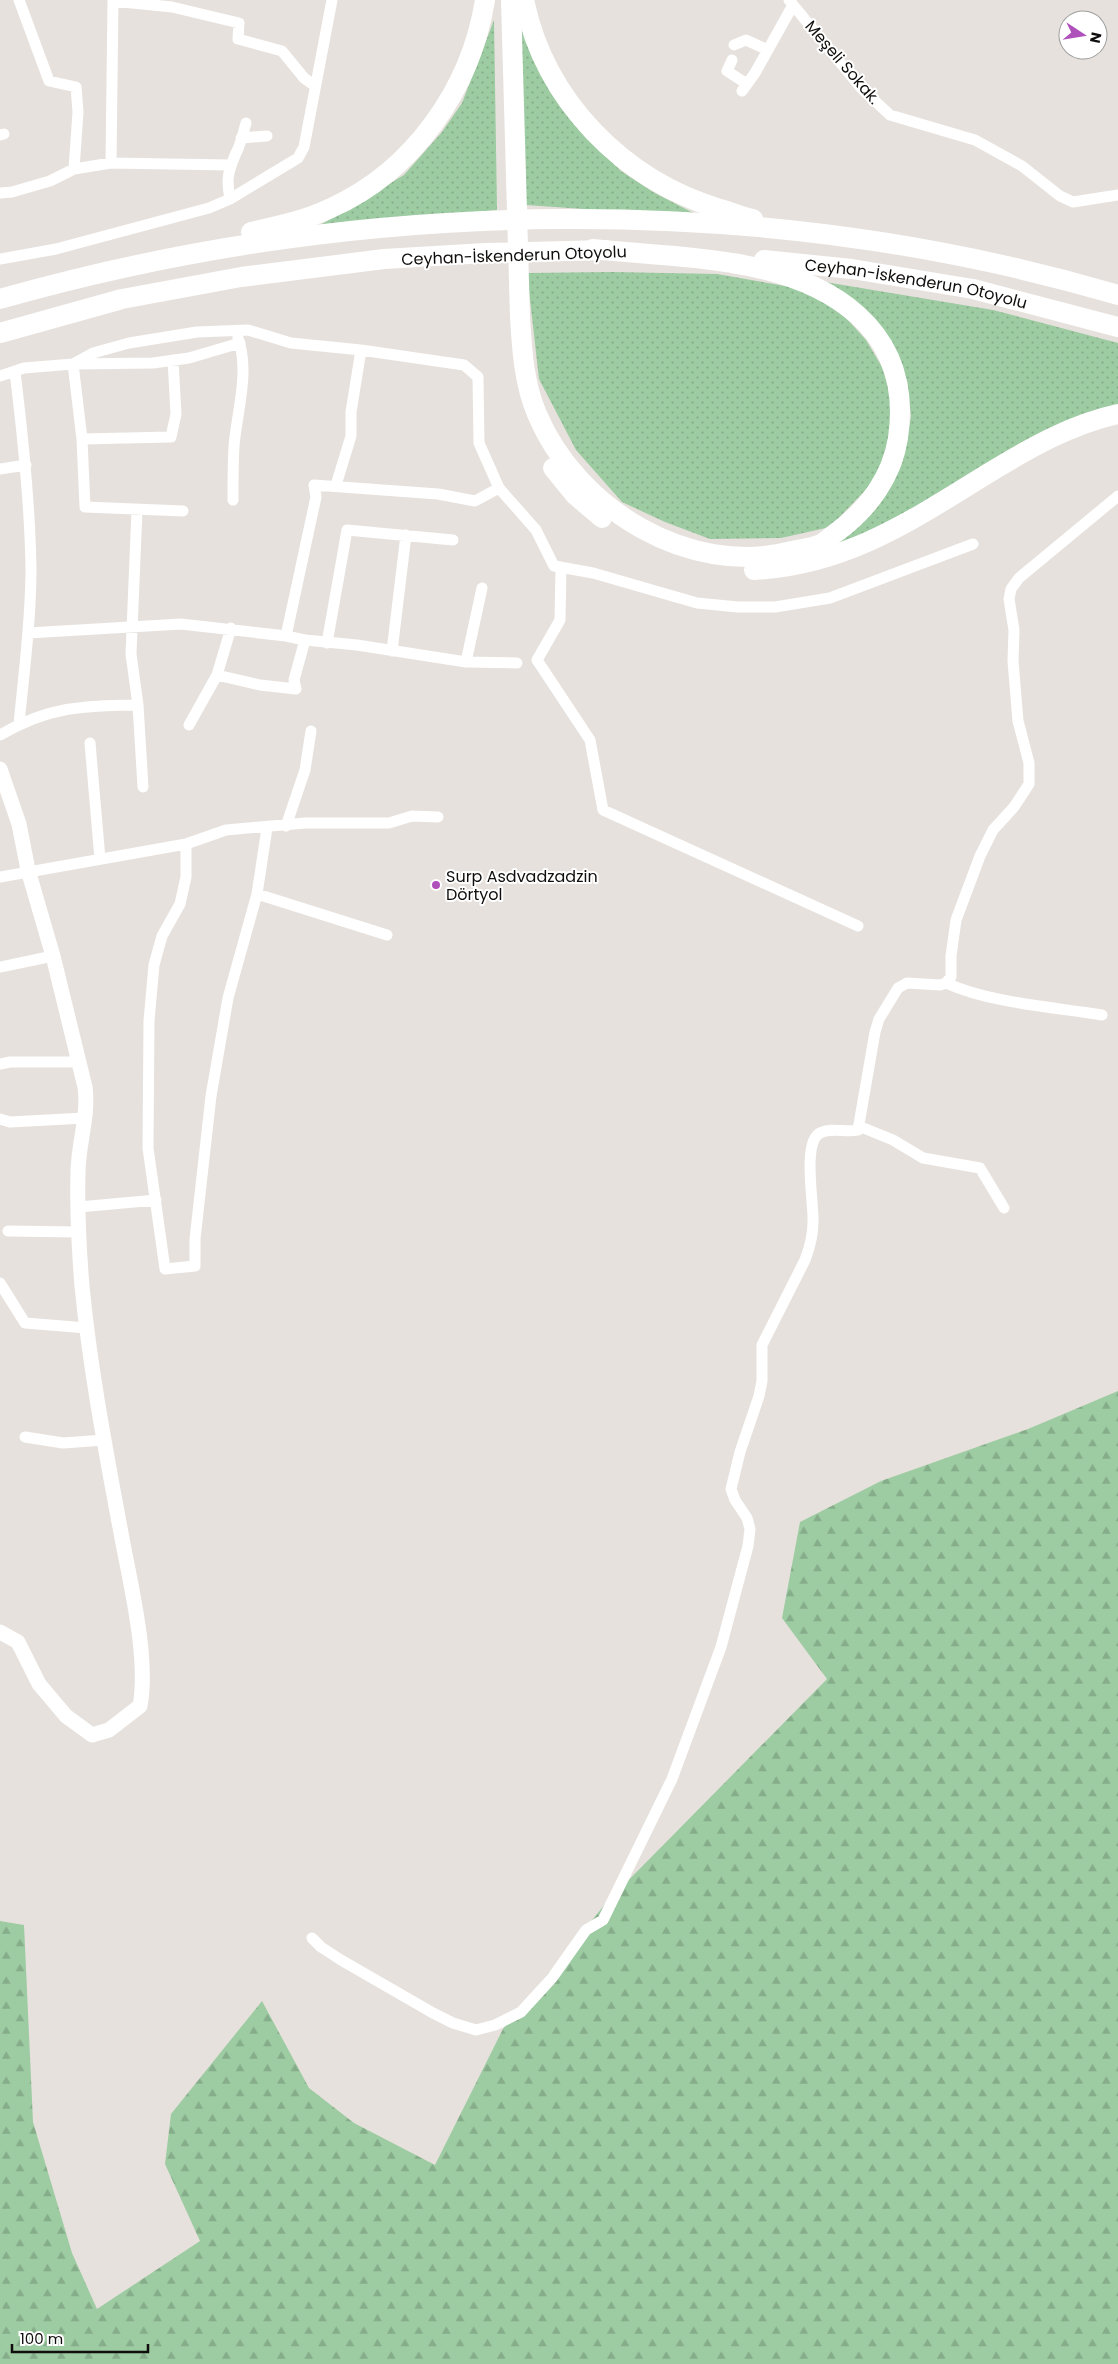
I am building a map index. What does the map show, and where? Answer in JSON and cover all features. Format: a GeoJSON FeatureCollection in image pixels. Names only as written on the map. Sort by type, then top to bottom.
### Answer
{"type":"FeatureCollection","features":[{"type":"Feature","properties":{"kind":"highway"},"geometry":{"type":"LineString","coordinates":[[1,298],[112,264],[294,223],[332,208],[365,190],[396,166],[427,132],[450,100],[469,60],[481,21],[484,0]]}},
{"type":"Feature","properties":{"kind":"highway"},"geometry":{"type":"LineString","coordinates":[[497,0],[506,317],[512,368],[526,418],[549,462],[575,495],[605,521],[636,541],[672,558],[696,564],[744,570],[782,568],[832,558],[877,539],[1031,448],[1071,429],[1118,414]]}},
{"type":"Feature","properties":{"kind":"highway"},"geometry":{"type":"LineString","coordinates":[[511,0],[520,317],[524,368],[536,414],[559,455],[613,511],[675,544],[706,553],[742,558],[769,556],[821,544],[848,524],[870,502],[885,477],[896,448],[901,418],[899,387],[891,360],[879,339],[852,308],[822,290],[782,274],[732,262],[593,250]]}},
{"type":"Feature","properties":{"kind":"highway"},"geometry":{"type":"LineString","coordinates":[[524,0],[538,46],[554,81],[577,113],[600,140],[636,169],[666,187],[702,204],[749,218],[856,235],[979,259]]}},
{"type":"Feature","properties":{"kind":"highway","name":"Ceyhan-İskenderun Otoyolu"},"geometry":{"type":"LineString","coordinates":[[1,298],[115,268],[236,246],[381,227],[543,219],[594,219],[733,226],[856,238],[979,259],[1118,295]]}},
{"type":"Feature","properties":{"kind":"highway","name":"Ceyhan-İskenderun Otoyolu"},"geometry":{"type":"LineString","coordinates":[[0,333],[122,299],[240,277],[384,259],[485,252],[593,250],[730,257],[852,269],[973,289],[1118,327]]}},
{"type":"Feature","properties":{"kind":"street"},"geometry":{"type":"LineString","coordinates":[[19,0],[49,81],[76,87],[78,112],[74,169]]}},
{"type":"Feature","properties":{"kind":"street"},"geometry":{"type":"LineString","coordinates":[[0,258],[56,249],[209,208],[230,199],[298,158],[304,146],[332,0]]}},
{"type":"Feature","properties":{"kind":"street"},"geometry":{"type":"LineString","coordinates":[[111,163],[113,1],[172,7],[239,23],[238,39],[282,51],[304,78],[315,86]]}},
{"type":"Feature","properties":{"kind":"street"},"geometry":{"type":"LineString","coordinates":[[732,60],[727,71],[744,87],[768,50],[791,2]]}},
{"type":"Feature","properties":{"kind":"street","name":"Meşeli Sokak."},"geometry":{"type":"LineString","coordinates":[[791,2],[862,89],[890,115],[975,140],[1022,166],[1060,196],[1073,202],[1118,194]]}},
{"type":"Feature","properties":{"kind":"street"},"geometry":{"type":"LineString","coordinates":[[734,45],[746,40],[768,50]]}},
{"type":"Feature","properties":{"kind":"street"},"geometry":{"type":"LineString","coordinates":[[230,199],[227,183],[230,164],[237,153],[246,123]]}},
{"type":"Feature","properties":{"kind":"street"},"geometry":{"type":"LineString","coordinates":[[241,138],[267,136]]}},
{"type":"Feature","properties":{"kind":"street"},"geometry":{"type":"LineString","coordinates":[[0,193],[12,192],[50,181],[74,169],[111,163],[230,164]]}},
{"type":"Feature","properties":{"kind":"street"},"geometry":{"type":"LineString","coordinates":[[233,500],[234,446],[243,372],[240,343],[235,330]]}},
{"type":"Feature","properties":{"kind":"street"},"geometry":{"type":"LineString","coordinates":[[73,364],[93,353],[129,343],[197,332],[248,330],[291,343],[361,350],[464,365],[478,377],[479,442],[499,488],[536,530],[554,566],[593,573],[697,603],[738,608],[775,607],[830,598],[972,544]]}},
{"type":"Feature","properties":{"kind":"street"},"geometry":{"type":"LineString","coordinates":[[0,376],[24,368],[73,364],[152,364],[240,343]]}},
{"type":"Feature","properties":{"kind":"street"},"geometry":{"type":"LineString","coordinates":[[336,485],[352,436],[351,412],[361,350]]}},
{"type":"Feature","properties":{"kind":"street"},"geometry":{"type":"LineString","coordinates":[[82,439],[171,437],[176,414],[173,360]]}},
{"type":"Feature","properties":{"kind":"street"},"geometry":{"type":"LineString","coordinates":[[73,364],[82,439],[85,507],[183,511]]}},
{"type":"Feature","properties":{"kind":"street"},"geometry":{"type":"LineString","coordinates":[[15,372],[26,465],[31,570],[28,633],[19,724]]}},
{"type":"Feature","properties":{"kind":"street"},"geometry":{"type":"LineString","coordinates":[[0,469],[26,465]]}},
{"type":"Feature","properties":{"kind":"street"},"geometry":{"type":"LineString","coordinates":[[286,636],[316,497],[314,485],[336,485],[438,494],[475,501],[499,488]]}},
{"type":"Feature","properties":{"kind":"street"},"geometry":{"type":"LineString","coordinates":[[858,1130],[875,1032],[890,1001],[898,988],[906,982],[940,985],[946,983],[951,977],[951,956],[956,920],[980,856],[993,830],[1014,807],[1029,784],[1029,763],[1018,721],[1015,690],[1013,661],[1014,630],[1009,599],[1011,589],[1019,578],[1118,496]]}},
{"type":"Feature","properties":{"kind":"street"},"geometry":{"type":"LineString","coordinates":[[138,510],[130,626],[131,654],[138,704],[143,787]]}},
{"type":"Feature","properties":{"kind":"street"},"geometry":{"type":"LineString","coordinates":[[326,643],[347,530],[453,540]]}},
{"type":"Feature","properties":{"kind":"street"},"geometry":{"type":"LineString","coordinates":[[392,650],[406,535]]}},
{"type":"Feature","properties":{"kind":"street"},"geometry":{"type":"LineString","coordinates":[[561,568],[560,620],[537,660],[590,740],[603,810],[858,926]]}},
{"type":"Feature","properties":{"kind":"street"},"geometry":{"type":"LineString","coordinates":[[466,662],[482,588]]}},
{"type":"Feature","properties":{"kind":"street"},"geometry":{"type":"LineString","coordinates":[[28,633],[181,624],[231,628],[466,662],[517,663]]}},
{"type":"Feature","properties":{"kind":"street"},"geometry":{"type":"LineString","coordinates":[[189,725],[217,675],[231,628]]}},
{"type":"Feature","properties":{"kind":"street"},"geometry":{"type":"LineString","coordinates":[[217,675],[260,685],[296,689],[294,680],[305,640]]}},
{"type":"Feature","properties":{"kind":"street"},"geometry":{"type":"LineString","coordinates":[[0,735],[19,724],[59,710],[138,704]]}},
{"type":"Feature","properties":{"kind":"street"},"geometry":{"type":"LineString","coordinates":[[286,826],[305,770],[311,730]]}},
{"type":"Feature","properties":{"kind":"street"},"geometry":{"type":"LineString","coordinates":[[90,743],[100,859]]}},
{"type":"Feature","properties":{"kind":"street"},"geometry":{"type":"LineString","coordinates":[[0,1632],[18,1642],[39,1684],[66,1716],[92,1735],[109,1730],[140,1706],[142,1696],[140,1650],[134,1603],[104,1440],[87,1328],[78,1232],[78,1172],[86,1096],[53,956],[28,870],[19,824],[1,776]]}},
{"type":"Feature","properties":{"kind":"street"},"geometry":{"type":"LineString","coordinates":[[0,877],[28,870],[186,844],[226,830],[267,828],[305,823],[389,822],[412,816],[438,818]]}},
{"type":"Feature","properties":{"kind":"street"},"geometry":{"type":"LineString","coordinates":[[186,844],[186,877],[180,904],[162,936],[154,964],[149,1021],[148,1148],[165,1269],[195,1266],[195,1239],[211,1096],[228,998],[257,894],[267,828]]}},
{"type":"Feature","properties":{"kind":"street"},"geometry":{"type":"LineString","coordinates":[[257,894],[387,935]]}},
{"type":"Feature","properties":{"kind":"street"},"geometry":{"type":"LineString","coordinates":[[0,968],[53,956]]}},
{"type":"Feature","properties":{"kind":"street"},"geometry":{"type":"LineString","coordinates":[[946,983],[964,991],[988,996],[1102,1015]]}},
{"type":"Feature","properties":{"kind":"street"},"geometry":{"type":"LineString","coordinates":[[0,1064],[10,1062],[78,1062]]}},
{"type":"Feature","properties":{"kind":"street"},"geometry":{"type":"LineString","coordinates":[[0,1119],[10,1122],[85,1118]]}},
{"type":"Feature","properties":{"kind":"street"},"geometry":{"type":"LineString","coordinates":[[312,1938],[321,1947],[341,1960],[391,1987],[426,2010],[453,2023],[476,2030],[495,2025],[521,2012],[552,1978],[586,1930],[603,1920],[631,1866],[679,1764],[721,1647],[740,1580],[750,1529],[744,1511],[735,1500],[732,1489],[740,1452],[759,1396],[762,1381],[762,1345],[806,1260],[810,1245],[813,1224],[810,1168],[812,1145],[819,1133],[828,1130],[858,1130],[861,1127],[893,1140],[923,1158],[980,1168],[1004,1208]]}},
{"type":"Feature","properties":{"kind":"street"},"geometry":{"type":"LineString","coordinates":[[79,1207],[156,1200]]}},
{"type":"Feature","properties":{"kind":"street"},"geometry":{"type":"LineString","coordinates":[[8,1231],[78,1232]]}},
{"type":"Feature","properties":{"kind":"street"},"geometry":{"type":"LineString","coordinates":[[0,1283],[25,1323],[87,1328]]}},
{"type":"Feature","properties":{"kind":"street"},"geometry":{"type":"LineString","coordinates":[[25,1436],[63,1443],[104,1440]]}},
{"type":"Feature","properties":{"kind":"green space"},"geometry":{"type":"Polygon","coordinates":[[[519,4],[579,130],[621,171],[653,192],[701,217],[526,205],[519,4]]]}},
{"type":"Feature","properties":{"kind":"green space"},"geometry":{"type":"Polygon","coordinates":[[[494,20],[497,210],[317,227],[404,175],[442,132],[462,103],[494,20]]]}},
{"type":"Feature","properties":{"kind":"green space"},"geometry":{"type":"Polygon","coordinates":[[[527,273],[717,274],[797,288],[838,309],[866,340],[882,367],[892,399],[889,436],[881,474],[830,527],[781,538],[710,539],[665,522],[622,502],[576,450],[539,379],[527,273]]]}},
{"type":"Feature","properties":{"kind":"green space"},"geometry":{"type":"Polygon","coordinates":[[[819,281],[993,310],[1118,343],[1118,406],[880,527],[809,555],[857,527],[886,495],[902,464],[911,416],[907,381],[894,350],[819,281]]]}},
{"type":"Feature","properties":{"kind":"green space"},"geometry":{"type":"Polygon","coordinates":[[[1118,1391],[1118,2364],[0,2364],[0,1921],[24,1925],[33,2122],[72,2253],[97,2309],[200,2241],[165,2164],[171,2114],[262,2001],[309,2088],[354,2123],[435,2165],[503,2029],[606,1903],[827,1679],[782,1618],[800,1522],[881,1481],[1028,1429],[1118,1391]]]}},
{"type":"Feature","properties":{"kind":"place","name":"Surp Asdvadzadzin Dörtyol"},"geometry":{"type":"Point","coordinates":[436,885]}}]}
